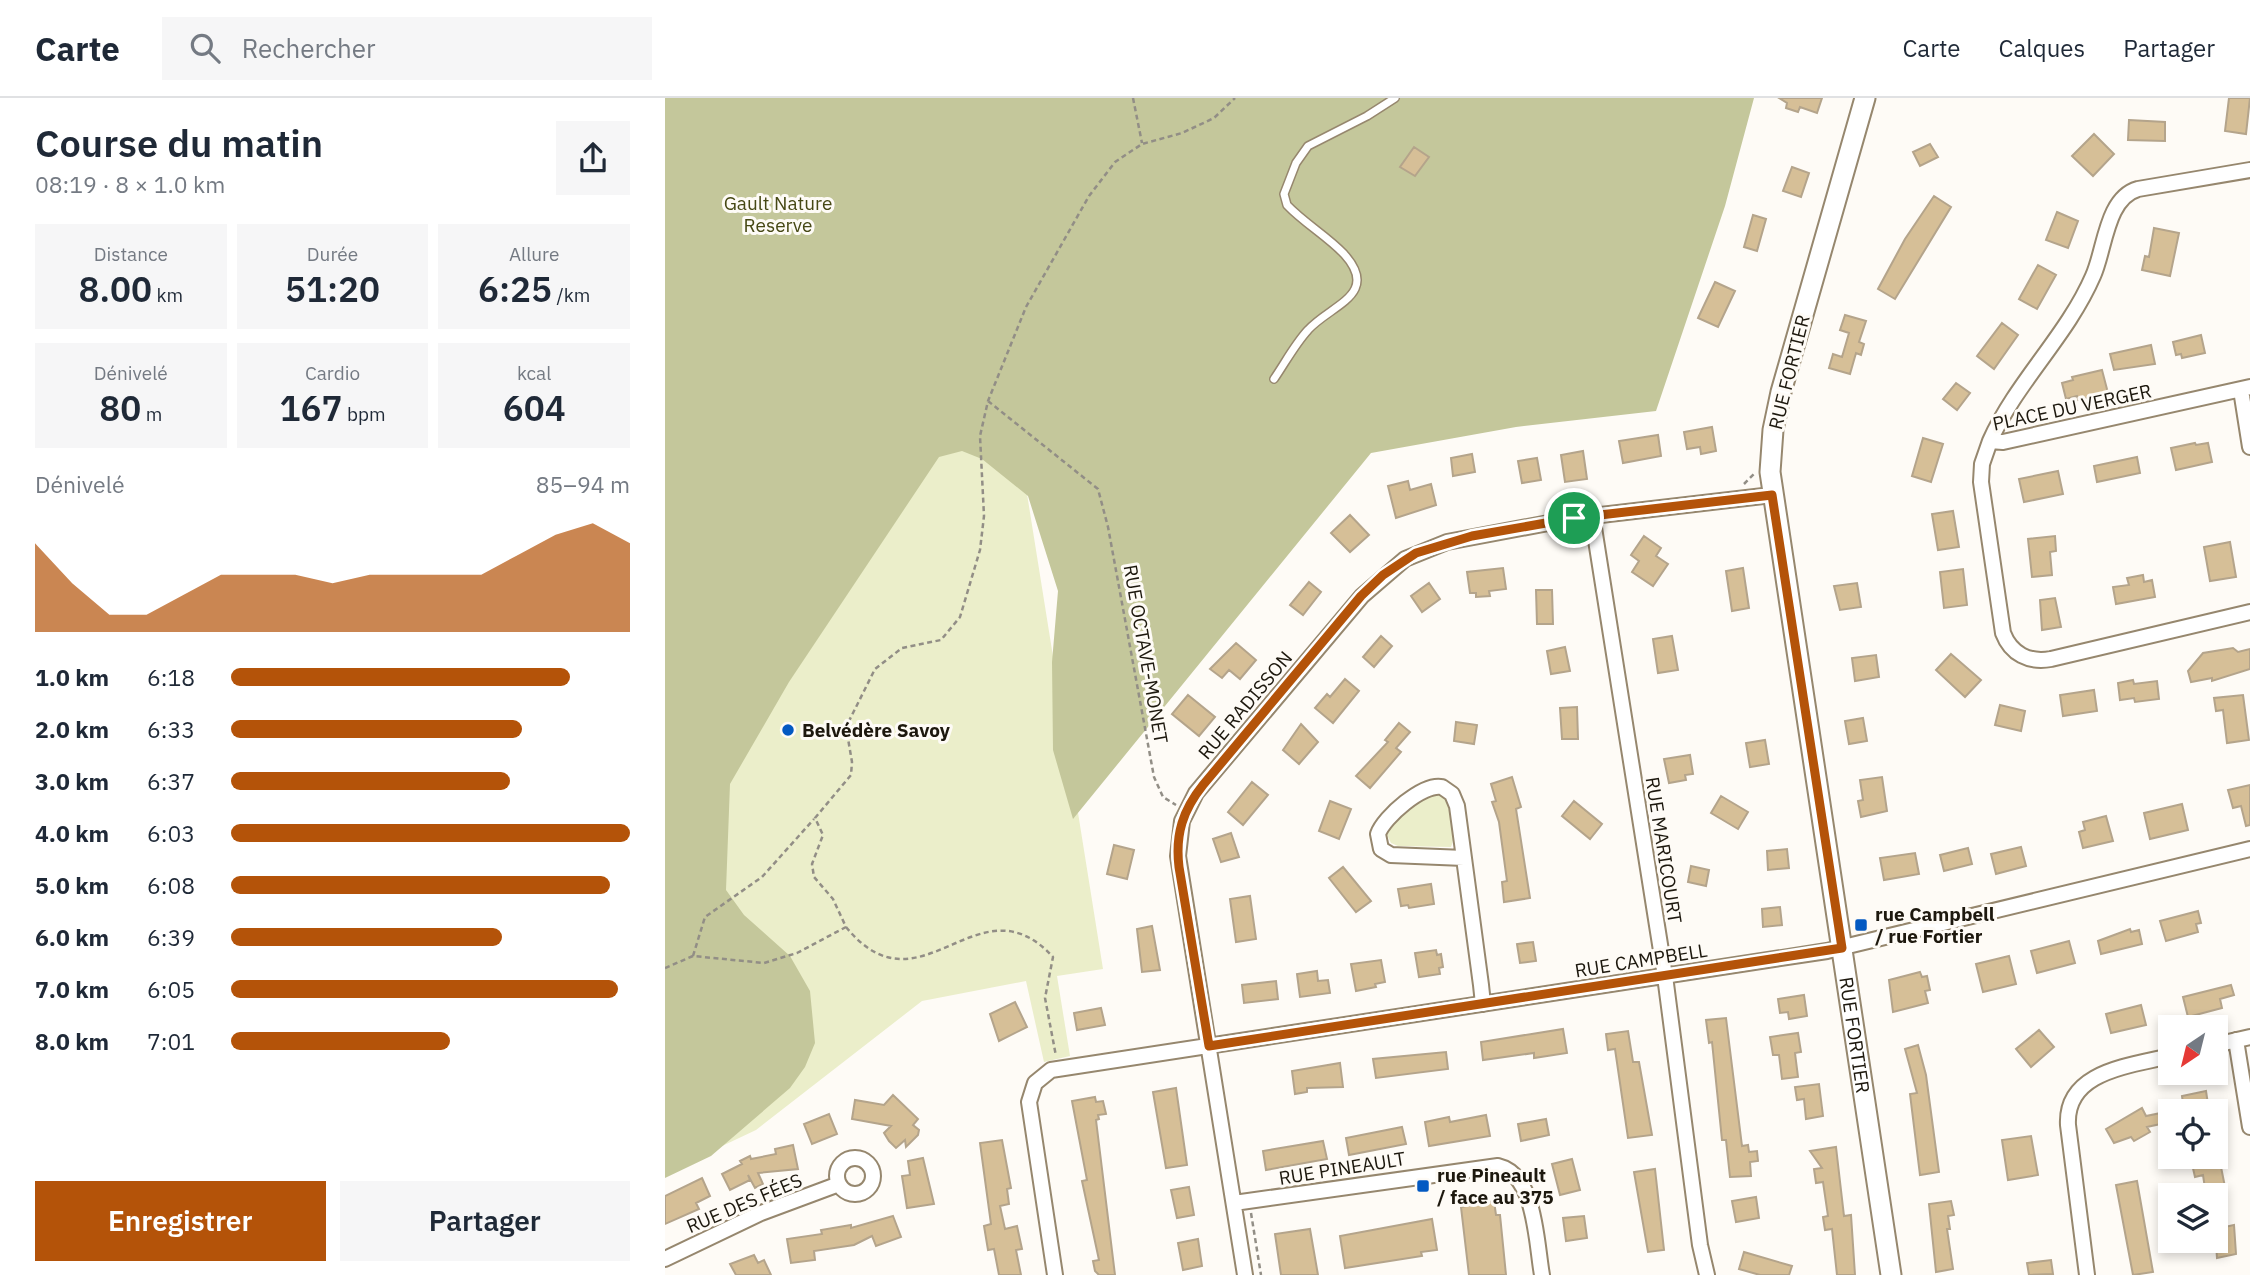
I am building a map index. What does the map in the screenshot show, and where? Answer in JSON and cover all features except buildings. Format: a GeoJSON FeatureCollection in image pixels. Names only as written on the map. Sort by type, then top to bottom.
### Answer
{"type":"FeatureCollection","features":[{"type":"Feature","properties":{"kind":"street","name":"RUE FORTIER"},"geometry":{"type":"LineString","coordinates":[[1865,98],[1776,411],[1770,460],[1772,495],[1891,1275]]}},
{"type":"Feature","properties":{"kind":"street"},"geometry":{"type":"LineString","coordinates":[[1990,440],[2005,412],[2072,319],[2084,296],[2123,197],[2138,189],[2250,170]]}},
{"type":"Feature","properties":{"kind":"street"},"geometry":{"type":"LineString","coordinates":[[2245,388],[2250,447]]}},
{"type":"Feature","properties":{"kind":"street","name":"PLACE DU VERGER"},"geometry":{"type":"LineString","coordinates":[[2245,388],[2003,442],[1990,440],[1982,464],[1981,482],[2001,627],[2007,642],[2018,654],[2033,660],[2049,660],[2250,612]]}},
{"type":"Feature","properties":{"kind":"street","name":"RUE RADISSON"},"geometry":{"type":"LineString","coordinates":[[1245,1275],[1178,856],[1179,830],[1185,811],[1203,785],[1361,596],[1392,567],[1416,553],[1447,542],[1592,515],[1772,495]]}},
{"type":"Feature","properties":{"kind":"street","name":"RUE MARICOURT"},"geometry":{"type":"LineString","coordinates":[[1592,515],[1665,976],[1700,1244],[1707,1275]]}},
{"type":"Feature","properties":{"kind":"street"},"geometry":{"type":"LineString","coordinates":[[1464,858],[1391,855],[1381,849],[1378,834],[1383,825],[1423,789],[1442,787],[1456,801],[1464,858],[1483,1004]]}},
{"type":"Feature","properties":{"kind":"street","name":"RUE CAMPBELL"},"geometry":{"type":"LineString","coordinates":[[1055,1275],[1029,1108],[1035,1083],[1046,1072],[1069,1065],[1209,1046],[1842,948],[2250,849]]}},
{"type":"Feature","properties":{"kind":"street"},"geometry":{"type":"LineString","coordinates":[[2243,1038],[2250,1126]]}},
{"type":"Feature","properties":{"kind":"street"},"geometry":{"type":"LineString","coordinates":[[2087,1275],[2069,1125],[2071,1101],[2081,1086],[2096,1076],[2158,1059]]}},
{"type":"Feature","properties":{"kind":"street","name":"RUE PINEAULT"},"geometry":{"type":"LineString","coordinates":[[1234,1203],[1498,1166],[1518,1175],[1526,1189],[1542,1275]]}},
{"type":"Feature","properties":{"kind":"street","name":"RUE DES FÉES"},"geometry":{"type":"LineString","coordinates":[[665,1259],[761,1213],[839,1184]]}},
{"type":"Feature","properties":{"kind":"lane"},"geometry":{"type":"LineString","coordinates":[[1274,379],[1308,330],[1351,296],[1356,289],[1358,275],[1345,254],[1287,205],[1284,194],[1296,163],[1308,146],[1367,116],[1395,98]]}},
{"type":"Feature","properties":{"kind":"path"},"geometry":{"type":"LineString","coordinates":[[1133,98],[1142,144]]}},
{"type":"Feature","properties":{"kind":"path"},"geometry":{"type":"LineString","coordinates":[[693,956],[705,917],[762,877],[851,775],[852,762],[846,727],[876,669],[902,648],[941,640],[960,617],[980,550],[984,516],[980,436],[988,401],[1026,307],[1089,196],[1115,162],[1142,144],[1182,134],[1214,118],[1235,98]]}},
{"type":"Feature","properties":{"kind":"path","name":"RUE OCTAVE-MONET"},"geometry":{"type":"LineString","coordinates":[[988,401],[1098,489],[1108,527],[1154,776],[1163,797],[1185,811]]}},
{"type":"Feature","properties":{"kind":"path"},"geometry":{"type":"LineString","coordinates":[[1738,486],[1752,477],[1756,467]]}},
{"type":"Feature","properties":{"kind":"path"},"geometry":{"type":"LineString","coordinates":[[815,818],[823,835],[812,864],[814,877],[833,899],[846,927],[865,948],[885,958],[896,960],[919,957],[994,928],[1016,932],[1036,941],[1053,957],[1045,998],[1056,1056]]}},
{"type":"Feature","properties":{"kind":"path"},"geometry":{"type":"LineString","coordinates":[[665,968],[693,956],[764,963],[797,953],[846,927]]}},
{"type":"Feature","properties":{"kind":"path"},"geometry":{"type":"LineString","coordinates":[[1251,1213],[1261,1275]]}},
{"type":"Feature","properties":{"kind":"green space","name":"Gault Nature Reserve"},"geometry":{"type":"Polygon","coordinates":[[[665,98],[1754,98],[1725,206],[1656,411],[1516,427],[1371,453],[1073,819],[1053,750],[1052,662],[1058,591],[1028,496],[982,459],[962,451],[939,457],[789,682],[730,784],[726,890],[744,915],[790,956],[810,991],[815,1043],[805,1067],[790,1088],[711,1156],[665,1178],[665,98]]]}},
{"type":"Feature","properties":{"kind":"green space"},"geometry":{"type":"Polygon","coordinates":[[[992,275],[1103,969],[1057,976],[1070,1056],[1044,1062],[1026,981],[922,1001],[756,1130],[665,1173],[665,589],[992,275]]]}},
{"type":"Feature","properties":{"kind":"green space"},"geometry":{"type":"Polygon","coordinates":[[[1437,792],[1447,797],[1453,829],[1451,847],[1398,846],[1391,843],[1387,835],[1401,815],[1415,803],[1437,792]]]}},
{"type":"Feature","properties":{"kind":"place","name":"Belvédère Savoy"},"geometry":{"type":"Point","coordinates":[788,730]}},
{"type":"Feature","properties":{"kind":"place","name":"rue Campbell / rue Fortier"},"geometry":{"type":"Point","coordinates":[1861,925]}},
{"type":"Feature","properties":{"kind":"place","name":"rue Pineault / face au 375"},"geometry":{"type":"Point","coordinates":[1423,1186]}},
{"type":"Feature","properties":{"kind":"route"},"geometry":{"type":"LineString","coordinates":[[1772,495],[1842,948],[1209,1046],[1178,856],[1182,821],[1196,793],[1361,596],[1392,567],[1416,553],[1447,542],[1574,518],[1682,503],[1772,495]]}}]}
